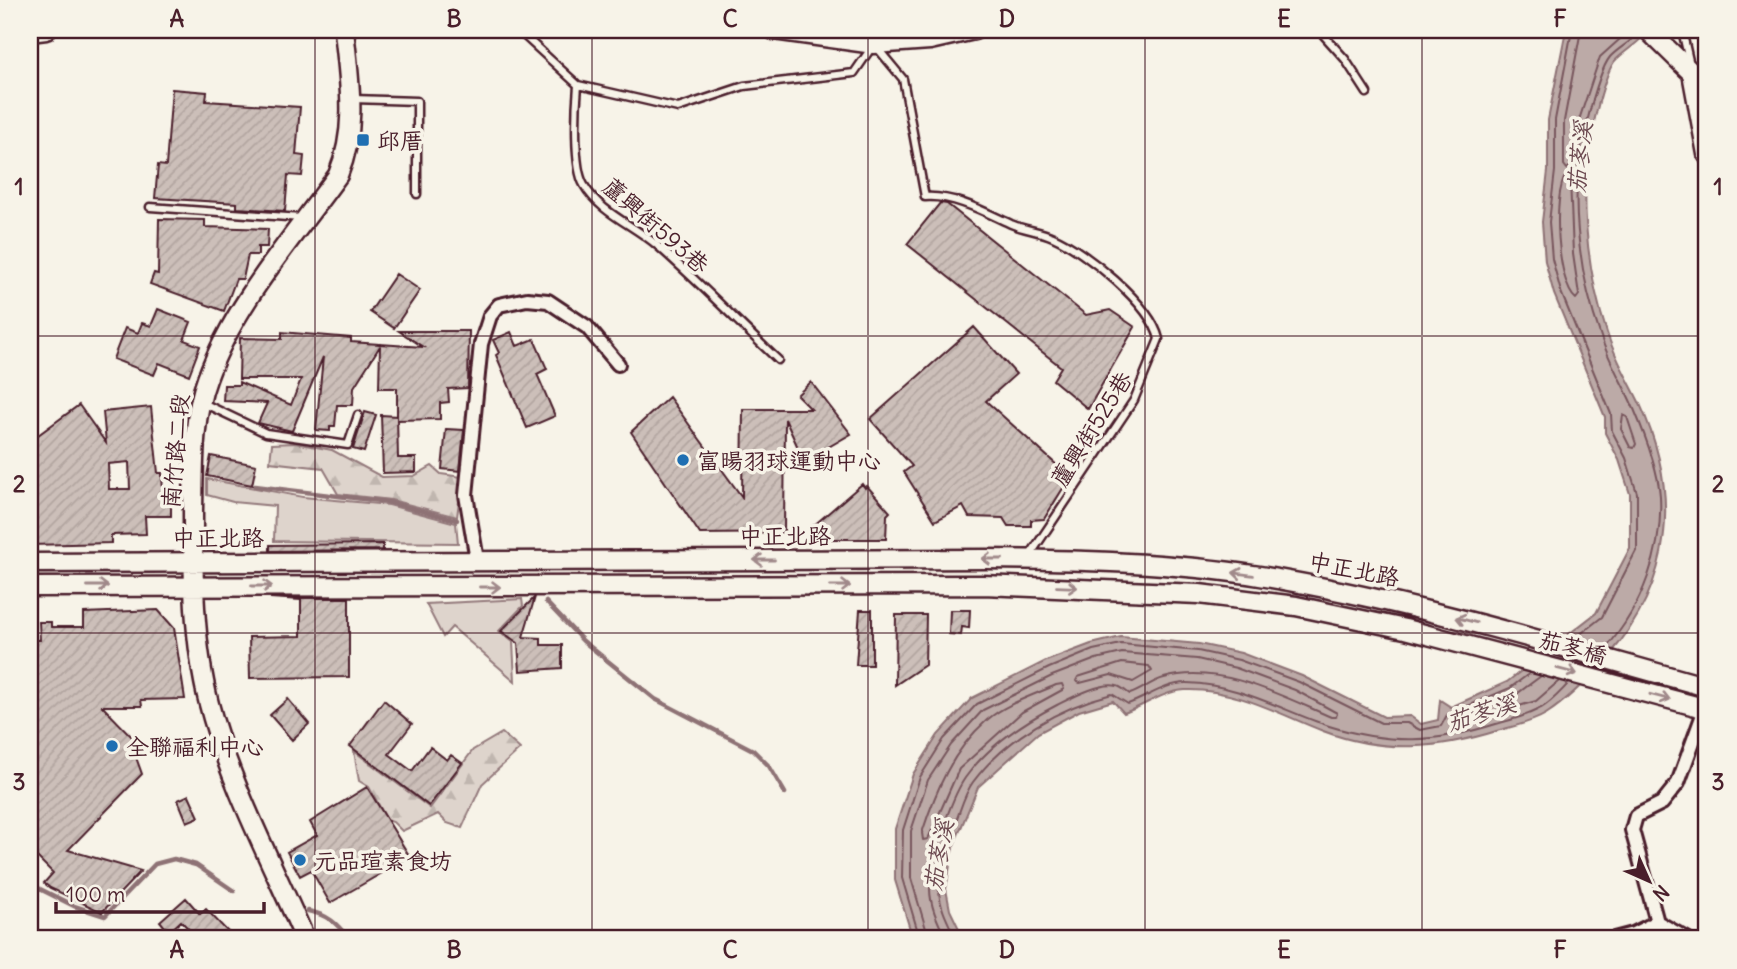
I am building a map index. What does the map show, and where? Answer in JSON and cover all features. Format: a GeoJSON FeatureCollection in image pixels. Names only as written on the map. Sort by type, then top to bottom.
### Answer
{"type":"FeatureCollection","features":[{"type":"Feature","properties":{"kind":"street"},"geometry":{"type":"LineString","coordinates":[[30,32],[46,30]]}},
{"type":"Feature","properties":{"kind":"street","name":"南竹路二段"},"geometry":{"type":"LineString","coordinates":[[305,939],[256,827],[209,706],[195,625],[194,477],[206,382],[221,346],[338,175],[345,156],[351,129],[351,99],[344,30]]}},
{"type":"Feature","properties":{"kind":"street"},"geometry":{"type":"LineString","coordinates":[[774,30],[874,44],[930,40],[974,30]]}},
{"type":"Feature","properties":{"kind":"street"},"geometry":{"type":"LineString","coordinates":[[1650,31],[1692,73],[1707,154]]}},
{"type":"Feature","properties":{"kind":"street"},"geometry":{"type":"LineString","coordinates":[[477,560],[466,495],[481,344],[490,316],[499,305],[527,299],[548,301],[587,327],[618,364]]}},
{"type":"Feature","properties":{"kind":"street","name":"中正北路"},"geometry":{"type":"LineString","coordinates":[[30,563],[1027,560],[1136,564],[1263,576],[1403,604],[1532,637]]}},
{"type":"Feature","properties":{"kind":"street","name":"中正北路"},"geometry":{"type":"LineString","coordinates":[[30,587],[983,585],[1126,589],[1296,606],[1520,658]]}},
{"type":"Feature","properties":{"kind":"street","name":"茄苳橋"},"geometry":{"type":"LineString","coordinates":[[1532,637],[1707,687]]}},
{"type":"Feature","properties":{"kind":"street","name":"茄苳橋"},"geometry":{"type":"LineString","coordinates":[[1520,658],[1706,709]]}},
{"type":"Feature","properties":{"kind":"street"},"geometry":{"type":"LineString","coordinates":[[1687,939],[1657,922],[1632,830],[1636,816],[1662,803],[1678,783],[1706,709]]}},
{"type":"Feature","properties":{"kind":"street"},"geometry":{"type":"LineString","coordinates":[[1614,939],[1633,934],[1657,922]]}},
{"type":"Feature","properties":{"kind":"lane"},"geometry":{"type":"LineString","coordinates":[[518,30],[578,85],[678,108],[744,86],[854,73],[874,44]]}},
{"type":"Feature","properties":{"kind":"lane"},"geometry":{"type":"LineString","coordinates":[[1319,30],[1345,59],[1367,93]]}},
{"type":"Feature","properties":{"kind":"lane"},"geometry":{"type":"LineString","coordinates":[[1682,30],[1692,73]]}},
{"type":"Feature","properties":{"kind":"lane","name":"蘆興街525巷"},"geometry":{"type":"LineString","coordinates":[[874,44],[903,79],[925,197],[936,196],[973,206],[1018,227],[1053,237],[1096,265],[1147,313],[1156,328],[1159,339],[1134,400],[1027,560]]}},
{"type":"Feature","properties":{"kind":"lane"},"geometry":{"type":"LineString","coordinates":[[1692,73],[1707,55]]}},
{"type":"Feature","properties":{"kind":"lane","name":"蘆興街593巷"},"geometry":{"type":"LineString","coordinates":[[578,85],[575,120],[582,182],[593,198],[656,244],[778,360]]}},
{"type":"Feature","properties":{"kind":"lane"},"geometry":{"type":"LineString","coordinates":[[351,99],[417,101],[417,194]]}},
{"type":"Feature","properties":{"kind":"lane"},"geometry":{"type":"LineString","coordinates":[[150,206],[307,219]]}},
{"type":"Feature","properties":{"kind":"lane"},"geometry":{"type":"LineString","coordinates":[[202,402],[266,433],[348,445],[358,415]]}},
{"type":"Feature","properties":{"kind":"green space"},"geometry":{"type":"Polygon","coordinates":[[[295,443],[332,450],[382,477],[414,476],[432,466],[441,474],[462,477],[457,517],[391,500],[338,494],[323,468],[270,462],[272,444],[295,443]]]}},
{"type":"Feature","properties":{"kind":"green space"},"geometry":{"type":"Polygon","coordinates":[[[207,479],[303,497],[389,505],[456,523],[458,543],[274,541],[275,506],[233,502],[207,495],[207,479]]]}},
{"type":"Feature","properties":{"kind":"green space"},"geometry":{"type":"Polygon","coordinates":[[[522,599],[523,606],[499,631],[513,642],[515,681],[452,627],[443,637],[426,604],[522,599]]]}},
{"type":"Feature","properties":{"kind":"green space"},"geometry":{"type":"Polygon","coordinates":[[[502,733],[520,749],[482,784],[462,828],[447,823],[438,814],[402,831],[387,820],[369,787],[359,781],[354,751],[430,808],[473,750],[502,733]]]}},
{"type":"Feature","properties":{"kind":"water","name":"茄苳溪"},"geometry":{"type":"Polygon","coordinates":[[[1566,30],[1649,30],[1617,58],[1609,70],[1593,129],[1585,188],[1589,251],[1601,313],[1614,351],[1653,438],[1665,504],[1664,536],[1658,568],[1630,628],[1587,680],[1546,714],[1524,724],[1433,745],[1390,746],[1345,738],[1256,703],[1203,690],[1169,693],[1124,713],[1113,701],[1079,711],[1038,733],[978,787],[953,847],[946,889],[950,910],[964,939],[913,939],[895,880],[895,829],[913,774],[938,735],[972,698],[1046,661],[1091,644],[1121,637],[1199,644],[1241,653],[1302,676],[1384,717],[1410,716],[1421,724],[1438,720],[1440,700],[1451,707],[1507,682],[1596,613],[1630,548],[1630,494],[1619,460],[1605,433],[1605,417],[1554,294],[1545,261],[1542,222],[1548,171],[1548,120],[1566,30]]]}},
{"type":"Feature","properties":{"kind":"building"},"geometry":{"type":"Polygon","coordinates":[[[172,89],[207,92],[206,101],[300,107],[296,155],[304,156],[302,176],[288,175],[285,211],[237,208],[237,203],[155,198],[158,165],[166,166],[172,89]]]}},
{"type":"Feature","properties":{"kind":"building"},"geometry":{"type":"Polygon","coordinates":[[[940,203],[947,204],[1086,315],[1110,310],[1135,327],[1088,409],[1053,380],[1061,367],[907,244],[940,203]]]}},
{"type":"Feature","properties":{"kind":"building"},"geometry":{"type":"Polygon","coordinates":[[[159,219],[205,220],[205,227],[268,229],[267,247],[258,247],[258,255],[248,255],[243,279],[236,279],[224,311],[150,284],[154,273],[158,274],[159,219]]]}},
{"type":"Feature","properties":{"kind":"building"},"geometry":{"type":"Polygon","coordinates":[[[396,274],[420,290],[394,328],[370,312],[396,274]]]}},
{"type":"Feature","properties":{"kind":"building"},"geometry":{"type":"Polygon","coordinates":[[[158,309],[191,322],[184,340],[200,346],[189,375],[159,363],[154,375],[113,359],[125,328],[138,333],[142,323],[151,326],[158,309]]]}},
{"type":"Feature","properties":{"kind":"building"},"geometry":{"type":"Polygon","coordinates":[[[974,327],[1016,374],[986,401],[1070,477],[1044,519],[1031,520],[1031,526],[1008,526],[1003,518],[969,517],[963,506],[935,521],[904,472],[912,466],[870,419],[974,327]]]}},
{"type":"Feature","properties":{"kind":"building"},"geometry":{"type":"Polygon","coordinates":[[[399,331],[469,331],[468,388],[448,389],[449,402],[440,403],[440,419],[397,420],[397,388],[379,388],[380,346],[354,387],[353,405],[337,405],[335,426],[330,426],[330,431],[316,430],[323,357],[292,431],[258,423],[267,403],[223,401],[224,385],[239,385],[239,382],[291,405],[301,379],[239,379],[240,338],[282,339],[282,332],[351,338],[351,342],[423,347],[399,331]]]}},
{"type":"Feature","properties":{"kind":"building"},"geometry":{"type":"Polygon","coordinates":[[[511,332],[517,346],[534,339],[547,369],[537,374],[555,416],[527,428],[496,355],[499,353],[493,340],[511,332]]]}},
{"type":"Feature","properties":{"kind":"building"},"geometry":{"type":"Polygon","coordinates":[[[811,382],[851,434],[804,461],[785,419],[784,533],[700,534],[631,432],[669,397],[742,497],[743,409],[811,409],[797,395],[811,382]]]}},
{"type":"Feature","properties":{"kind":"building"},"geometry":{"type":"Polygon","coordinates":[[[79,405],[106,443],[103,412],[151,407],[158,473],[162,473],[163,494],[171,494],[171,516],[145,516],[146,534],[111,535],[111,543],[30,545],[30,441],[79,405]],[[129,462],[108,464],[109,489],[130,489],[129,462]]]}},
{"type":"Feature","properties":{"kind":"building"},"geometry":{"type":"Polygon","coordinates":[[[365,412],[376,415],[364,452],[353,449],[365,412]]]}},
{"type":"Feature","properties":{"kind":"building"},"geometry":{"type":"Polygon","coordinates":[[[381,415],[397,416],[398,458],[416,458],[416,472],[383,473],[381,415]]]}},
{"type":"Feature","properties":{"kind":"building"},"geometry":{"type":"Polygon","coordinates":[[[446,429],[464,430],[460,471],[442,469],[446,429]]]}},
{"type":"Feature","properties":{"kind":"building"},"geometry":{"type":"Polygon","coordinates":[[[211,456],[256,465],[252,485],[207,476],[211,456]]]}},
{"type":"Feature","properties":{"kind":"building"},"geometry":{"type":"Polygon","coordinates":[[[862,484],[865,488],[867,486],[890,512],[887,515],[886,539],[811,539],[812,527],[862,484]]]}},
{"type":"Feature","properties":{"kind":"building"},"geometry":{"type":"Polygon","coordinates":[[[383,544],[383,550],[270,551],[270,545],[383,544]]]}},
{"type":"Feature","properties":{"kind":"building"},"geometry":{"type":"Polygon","coordinates":[[[535,597],[523,637],[541,638],[541,645],[562,645],[562,668],[520,671],[518,643],[501,631],[535,597]]]}},
{"type":"Feature","properties":{"kind":"building"},"geometry":{"type":"Polygon","coordinates":[[[270,598],[349,598],[349,677],[250,678],[249,637],[301,636],[301,600],[270,598]]]}},
{"type":"Feature","properties":{"kind":"building"},"geometry":{"type":"Polygon","coordinates":[[[158,610],[174,628],[185,699],[141,700],[142,706],[102,706],[138,743],[133,749],[142,774],[68,850],[141,871],[102,912],[44,883],[53,873],[30,850],[30,640],[40,640],[39,622],[51,622],[51,627],[84,627],[84,613],[158,610]]]}},
{"type":"Feature","properties":{"kind":"building"},"geometry":{"type":"Polygon","coordinates":[[[860,610],[872,610],[872,665],[856,665],[860,610]]]}},
{"type":"Feature","properties":{"kind":"building"},"geometry":{"type":"Polygon","coordinates":[[[950,610],[970,610],[969,628],[962,627],[961,635],[949,634],[950,610]]]}},
{"type":"Feature","properties":{"kind":"building"},"geometry":{"type":"Polygon","coordinates":[[[896,615],[926,615],[925,665],[895,685],[896,615]]]}},
{"type":"Feature","properties":{"kind":"building"},"geometry":{"type":"Polygon","coordinates":[[[288,699],[309,724],[292,740],[270,715],[288,699]]]}},
{"type":"Feature","properties":{"kind":"building"},"geometry":{"type":"Polygon","coordinates":[[[384,700],[412,724],[389,754],[412,771],[430,747],[447,760],[451,755],[462,763],[429,806],[350,746],[384,700]]]}},
{"type":"Feature","properties":{"kind":"building"},"geometry":{"type":"Polygon","coordinates":[[[367,787],[410,857],[330,903],[311,870],[300,876],[287,852],[317,835],[310,822],[367,787]]]}},
{"type":"Feature","properties":{"kind":"building"},"geometry":{"type":"Polygon","coordinates":[[[189,795],[199,817],[187,822],[178,800],[189,795]]]}},
{"type":"Feature","properties":{"kind":"building"},"geometry":{"type":"Polygon","coordinates":[[[186,898],[200,914],[206,909],[228,932],[220,939],[198,939],[181,921],[169,932],[160,921],[186,898]]]}},
{"type":"Feature","properties":{"kind":"waterway"},"geometry":{"type":"LineString","coordinates":[[255,486],[388,502],[457,520]]}},
{"type":"Feature","properties":{"kind":"waterway"},"geometry":{"type":"LineString","coordinates":[[546,602],[583,641],[655,699],[753,750],[769,766],[785,793]]}},
{"type":"Feature","properties":{"kind":"waterway"},"geometry":{"type":"LineString","coordinates":[[30,884],[74,906],[105,916],[155,864],[174,859],[196,865],[234,891]]}},
{"type":"Feature","properties":{"kind":"waterway"},"geometry":{"type":"LineString","coordinates":[[308,911],[332,920],[349,939]]}},
{"type":"Feature","properties":{"kind":"place","name":"邱厝"},"geometry":{"type":"Point","coordinates":[363,140]}},
{"type":"Feature","properties":{"kind":"place","name":"富暘羽球運動中心"},"geometry":{"type":"Point","coordinates":[683,460]}},
{"type":"Feature","properties":{"kind":"place","name":"全聯福利中心"},"geometry":{"type":"Point","coordinates":[112,746]}},
{"type":"Feature","properties":{"kind":"place","name":"元品瑄素食坊"},"geometry":{"type":"Point","coordinates":[300,860]}}]}
